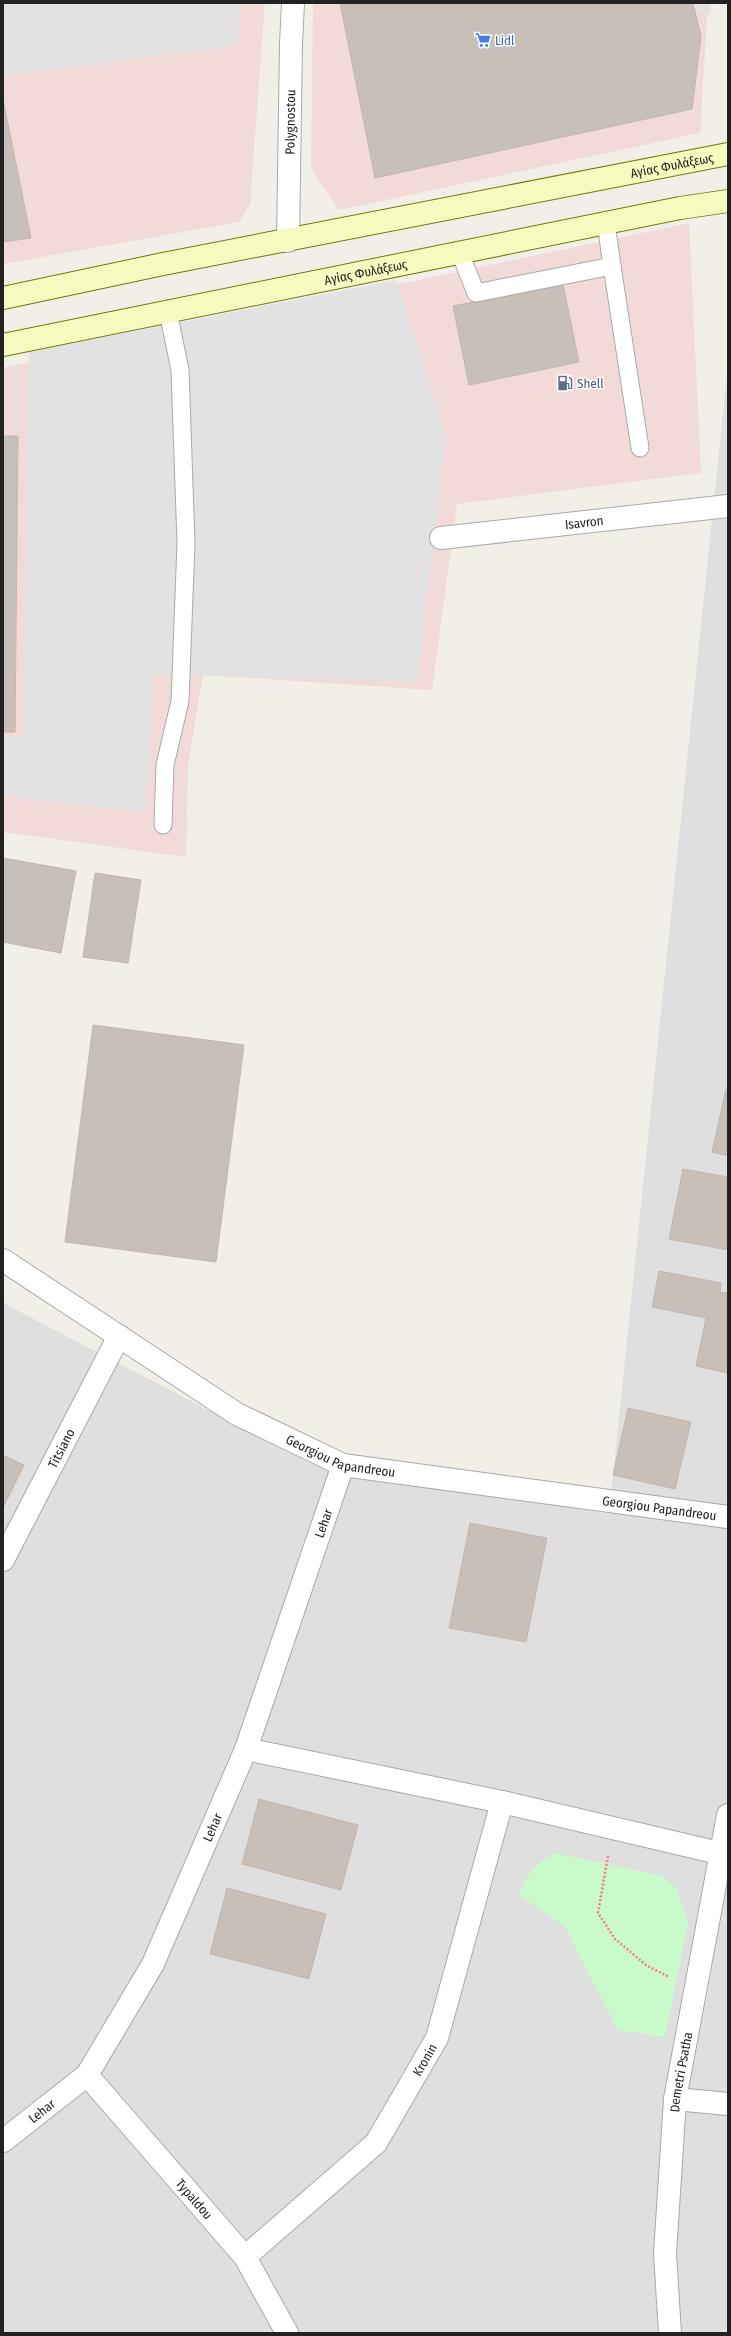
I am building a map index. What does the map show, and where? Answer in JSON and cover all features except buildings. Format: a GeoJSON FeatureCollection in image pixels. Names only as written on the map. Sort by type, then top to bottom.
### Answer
{"type":"FeatureCollection","features":[{"type":"Feature","properties":{"kind":"main road","name":"Αγίας Φυλάξεως"},"geometry":{"type":"LineString","coordinates":[[3,298],[163,264],[288,241],[728,154]]}},
{"type":"Feature","properties":{"kind":"main road","name":"Αγίας Φυλάξεως"},"geometry":{"type":"LineString","coordinates":[[3,345],[606,223],[728,201]]}},
{"type":"Feature","properties":{"kind":"street","name":"Polygnostou"},"geometry":{"type":"LineString","coordinates":[[288,241],[293,3]]}},
{"type":"Feature","properties":{"kind":"street","name":"Isavron"},"geometry":{"type":"LineString","coordinates":[[441,538],[728,506]]}},
{"type":"Feature","properties":{"kind":"street","name":"Georgiou Papandreou"},"geometry":{"type":"LineString","coordinates":[[3,1260],[236,1414],[343,1465],[728,1517]]}},
{"type":"Feature","properties":{"kind":"street","name":"Titsiano"},"geometry":{"type":"LineString","coordinates":[[3,1560],[119,1336]]}},
{"type":"Feature","properties":{"kind":"street","name":"Lehar"},"geometry":{"type":"LineString","coordinates":[[3,2141],[88,2075],[153,1964],[246,1749],[343,1465]]}},
{"type":"Feature","properties":{"kind":"street"},"geometry":{"type":"LineString","coordinates":[[246,1749],[502,1802],[719,1854]]}},
{"type":"Feature","properties":{"kind":"street","name":"Kronin"},"geometry":{"type":"LineString","coordinates":[[245,2257],[376,2143],[437,2038],[502,1802]]}},
{"type":"Feature","properties":{"kind":"street","name":"Demetri Psatha"},"geometry":{"type":"LineString","coordinates":[[670,2333],[665,2254],[675,2099],[719,1854],[728,1815]]}},
{"type":"Feature","properties":{"kind":"street","name":"Typaldou"},"geometry":{"type":"LineString","coordinates":[[88,2075],[245,2257],[287,2333]]}},
{"type":"Feature","properties":{"kind":"street"},"geometry":{"type":"LineString","coordinates":[[675,2099],[728,2104]]}},
{"type":"Feature","properties":{"kind":"lane"},"geometry":{"type":"LineString","coordinates":[[606,223],[640,448]]}},
{"type":"Feature","properties":{"kind":"lane"},"geometry":{"type":"LineString","coordinates":[[460,253],[476,293],[612,266]]}},
{"type":"Feature","properties":{"kind":"lane"},"geometry":{"type":"LineString","coordinates":[[163,825],[165,765],[180,701],[186,543],[180,370],[168,312]]}},
{"type":"Feature","properties":{"kind":"path"},"geometry":{"type":"LineString","coordinates":[[607,1859],[598,1913],[614,1939],[646,1965],[673,1979]]}},
{"type":"Feature","properties":{"kind":"shaded area"},"geometry":{"type":"Polygon","coordinates":[[[3,3],[265,3],[250,204],[239,222],[3,264],[3,3]]]}},
{"type":"Feature","properties":{"kind":"shaded area"},"geometry":{"type":"Polygon","coordinates":[[[3,3],[240,3],[238,45],[3,76],[3,3]]]}},
{"type":"Feature","properties":{"kind":"shaded area"},"geometry":{"type":"Polygon","coordinates":[[[313,3],[708,3],[700,133],[339,210],[311,169],[313,3]]]}},
{"type":"Feature","properties":{"kind":"shaded area"},"geometry":{"type":"Polygon","coordinates":[[[693,3],[711,3],[710,15],[695,12],[693,3]]]}},
{"type":"Feature","properties":{"kind":"shaded area"},"geometry":{"type":"Polygon","coordinates":[[[689,223],[701,473],[457,504],[432,690],[203,675],[188,766],[186,857],[3,832],[3,368],[689,223]]]}},
{"type":"Feature","properties":{"kind":"shaded area"},"geometry":{"type":"Polygon","coordinates":[[[396,280],[446,437],[417,682],[154,674],[145,812],[3,796],[3,736],[23,737],[29,352],[396,280]]]}},
{"type":"Feature","properties":{"kind":"shaded area"},"geometry":{"type":"Polygon","coordinates":[[[728,365],[728,2333],[3,2333],[3,1303],[308,1462],[609,1514],[728,365]]]}},
{"type":"Feature","properties":{"kind":"green space"},"geometry":{"type":"Polygon","coordinates":[[[554,1853],[663,1876],[677,1889],[688,1922],[665,2037],[618,2030],[564,1926],[519,1895],[528,1876],[536,1866],[554,1853]]]}},
{"type":"Feature","properties":{"kind":"place","name":"Lidl"},"geometry":{"type":"Point","coordinates":[483,40]}},
{"type":"Feature","properties":{"kind":"place","name":"Shell"},"geometry":{"type":"Point","coordinates":[565,383]}}]}
